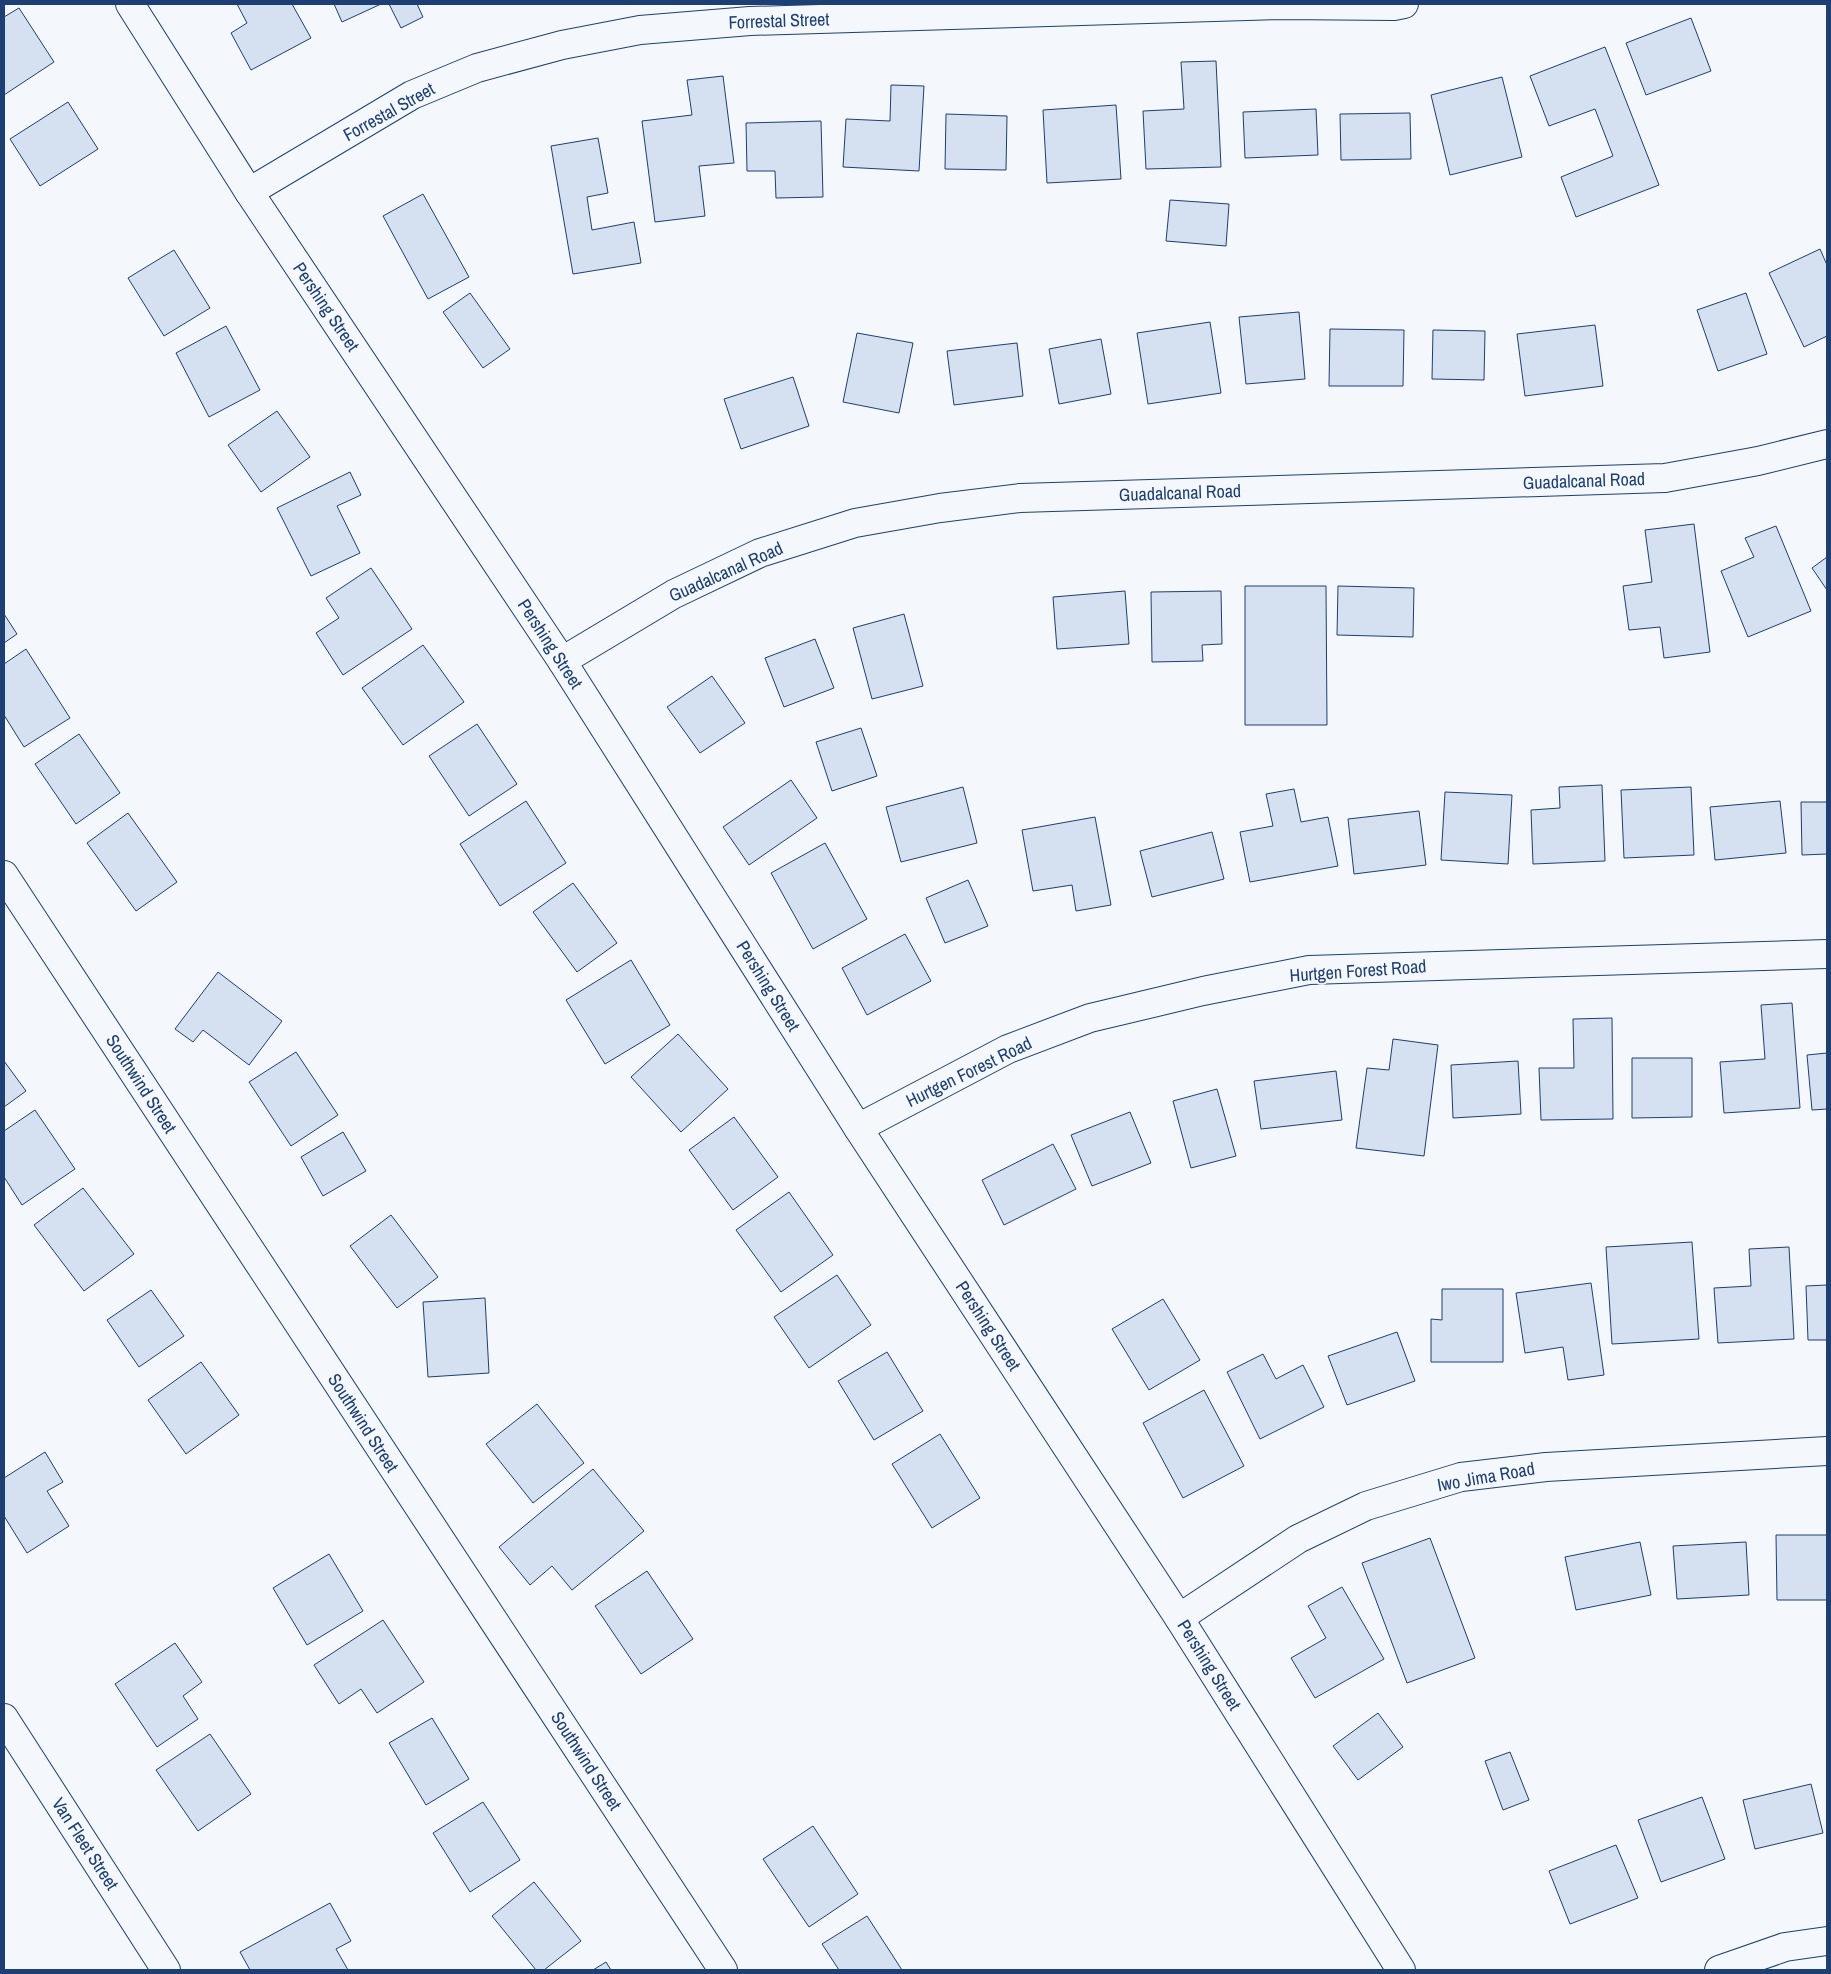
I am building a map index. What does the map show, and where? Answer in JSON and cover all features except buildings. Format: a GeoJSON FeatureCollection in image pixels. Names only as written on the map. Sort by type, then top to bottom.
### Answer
{"type":"FeatureCollection","features":[{"type":"Feature","properties":{"kind":"street","name":"Pershing Street"},"geometry":{"type":"LineString","coordinates":[[130,4],[249,192],[562,661],[858,1128],[1179,1618],[1401,1970]]}},
{"type":"Feature","properties":{"kind":"street","name":"Forrestal Street"},"geometry":{"type":"LineString","coordinates":[[249,192],[412,95],[477,68],[562,45],[640,30],[750,21],[1281,5],[1394,6],[1404,4]]}},
{"type":"Feature","properties":{"kind":"street","name":"Guadalcanal Road"},"geometry":{"type":"LineString","coordinates":[[562,661],[674,594],[760,553],[865,521],[940,508],[1020,498],[1665,478],[1758,461],[1827,444]]}},
{"type":"Feature","properties":{"kind":"street","name":"Southwind Street"},"geometry":{"type":"LineString","coordinates":[[4,876],[723,1970]]}},
{"type":"Feature","properties":{"kind":"street","name":"Hurtgen Forest Road"},"geometry":{"type":"LineString","coordinates":[[858,1128],[1008,1049],[1090,1018],[1204,991],[1309,970],[1827,954]]}},
{"type":"Feature","properties":{"kind":"street","name":"Iwo Jima Road"},"geometry":{"type":"LineString","coordinates":[[1179,1618],[1298,1539],[1366,1506],[1461,1477],[1546,1467],[1827,1451]]}},
{"type":"Feature","properties":{"kind":"street","name":"Van Fleet Street"},"geometry":{"type":"LineString","coordinates":[[4,1718],[154,1966]]}},
{"type":"Feature","properties":{"kind":"street"},"geometry":{"type":"LineString","coordinates":[[1719,1970],[1785,1947],[1827,1941]]}}]}
